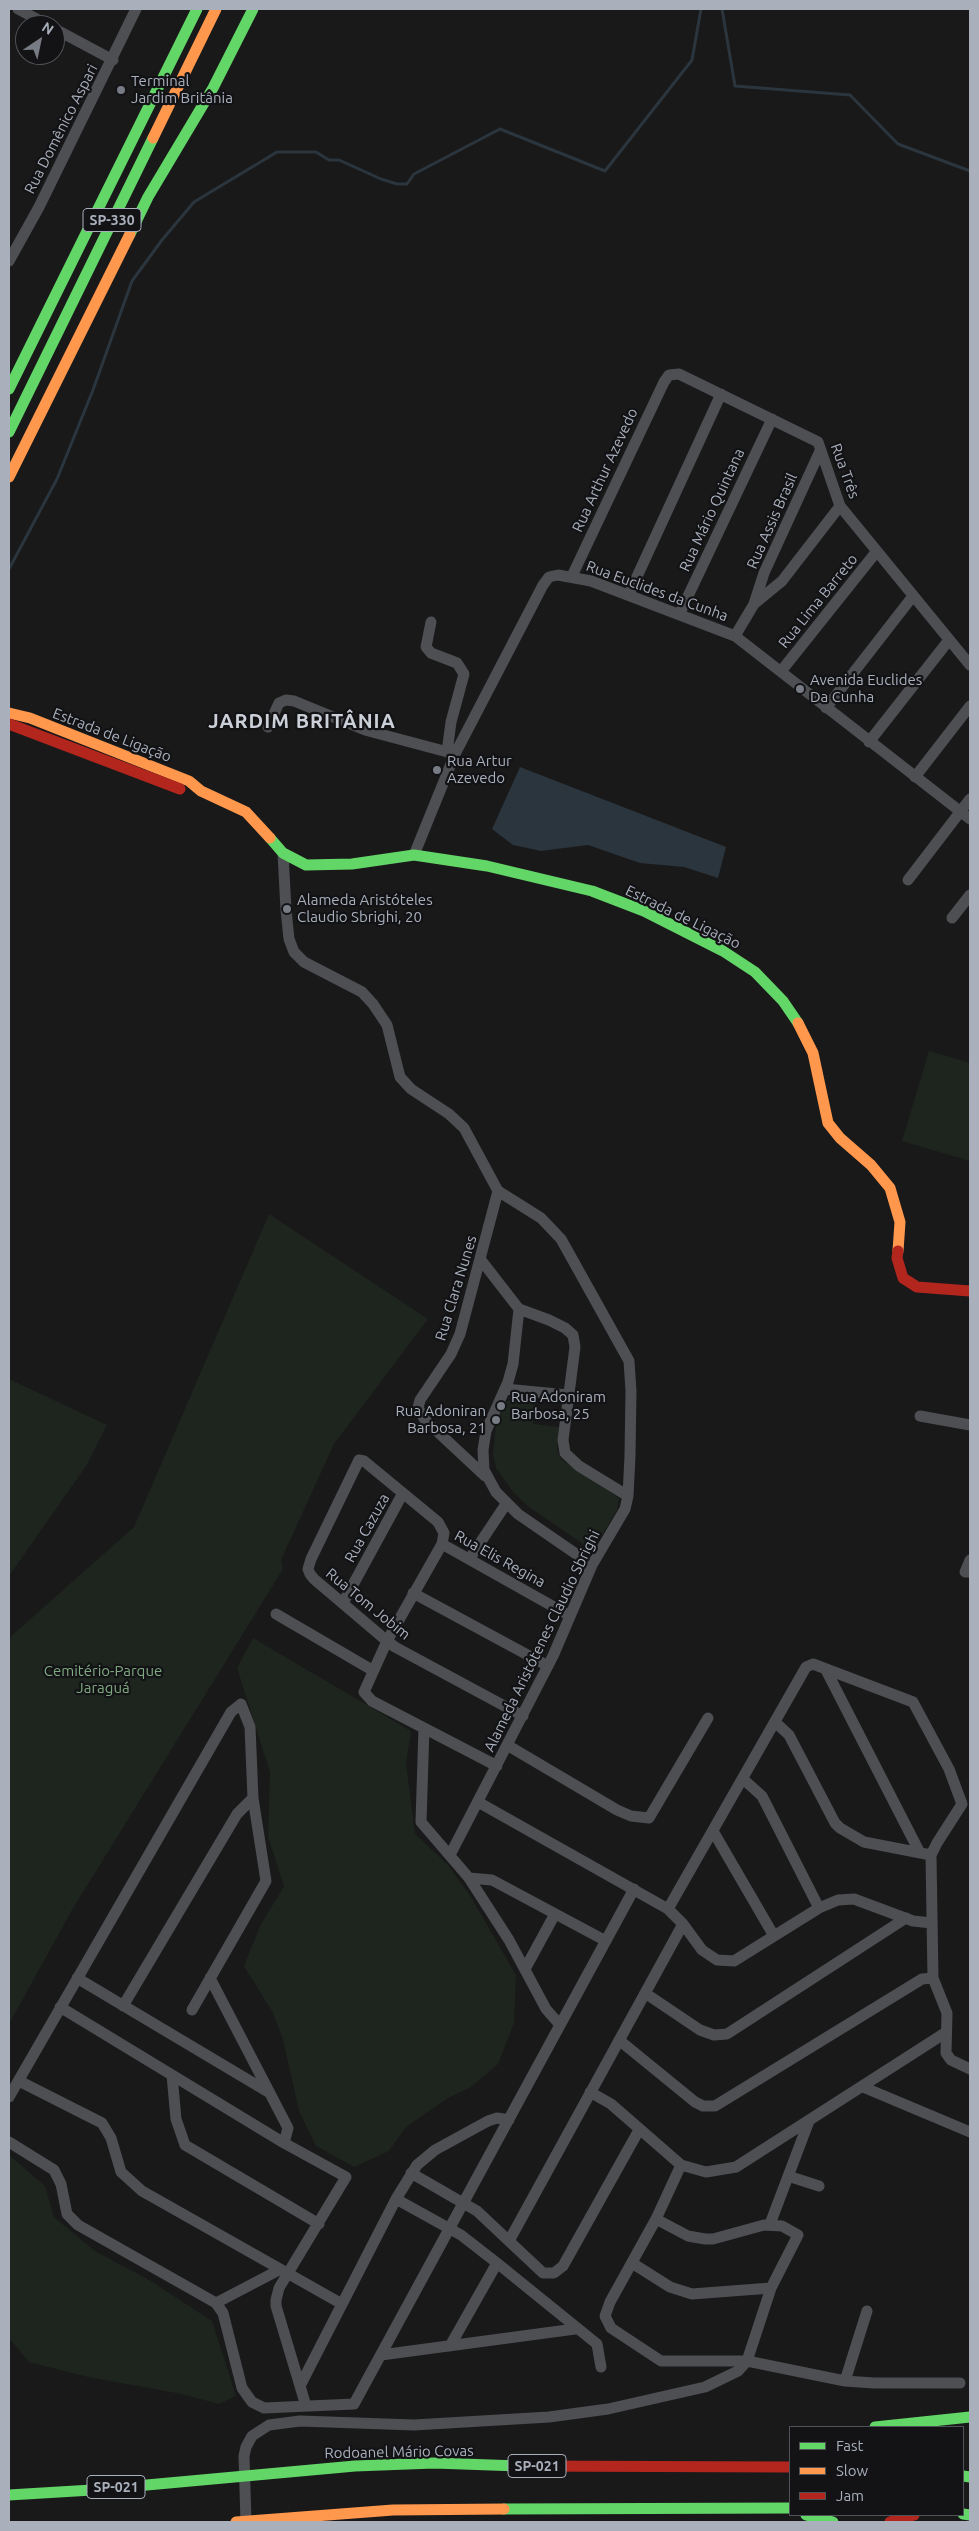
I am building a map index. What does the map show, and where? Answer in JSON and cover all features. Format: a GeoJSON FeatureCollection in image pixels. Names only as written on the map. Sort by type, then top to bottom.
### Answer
{"type":"FeatureCollection","features":[{"type":"Feature","properties":{"kind":"main road","name":"SP-330"},"geometry":{"type":"LineString","coordinates":[[9,389],[197,9]]}},
{"type":"Feature","properties":{"kind":"main road","name":"SP-330"},"geometry":{"type":"LineString","coordinates":[[9,432],[216,9]]}},
{"type":"Feature","properties":{"kind":"main road"},"geometry":{"type":"LineString","coordinates":[[9,477],[148,197],[213,88],[253,9]]}},
{"type":"Feature","properties":{"kind":"main road","name":"Estrada de Ligação"},"geometry":{"type":"LineString","coordinates":[[9,713],[30,718],[189,781],[201,791],[246,812],[282,853],[306,864],[321,866],[414,855],[487,866],[592,891],[644,911],[723,951],[755,972],[783,1001],[814,1053],[821,1100],[828,1123],[840,1138],[871,1165],[890,1188],[897,1206],[900,1222],[897,1258],[903,1278],[917,1287],[970,1291]]}},
{"type":"Feature","properties":{"kind":"main road","name":"Estrada de Ligação"},"geometry":{"type":"LineString","coordinates":[[9,724],[185,791],[201,791]]}},
{"type":"Feature","properties":{"kind":"main road"},"geometry":{"type":"LineString","coordinates":[[886,2426],[970,2417]]}},
{"type":"Feature","properties":{"kind":"main road","name":"Rodoanel Mário Covas"},"geometry":{"type":"LineString","coordinates":[[9,2495],[92,2490],[283,2471],[434,2463],[514,2466],[683,2465],[788,2467]]}},
{"type":"Feature","properties":{"kind":"main road"},"geometry":{"type":"LineString","coordinates":[[236,2522],[403,2510],[787,2509]]}},
{"type":"Feature","properties":{"kind":"main road"},"geometry":{"type":"LineString","coordinates":[[810,2516],[833,2522]]}},
{"type":"Feature","properties":{"kind":"main road"},"geometry":{"type":"LineString","coordinates":[[890,2522],[911,2516]]}},
{"type":"Feature","properties":{"kind":"street"},"geometry":{"type":"LineString","coordinates":[[18,9],[29,15]]}},
{"type":"Feature","properties":{"kind":"street","name":"Rua Domênico Aspari"},"geometry":{"type":"LineString","coordinates":[[9,260],[39,207],[113,60],[136,9]]}},
{"type":"Feature","properties":{"kind":"street"},"geometry":{"type":"LineString","coordinates":[[65,34],[113,60]]}},
{"type":"Feature","properties":{"kind":"street","name":"Rua Três"},"geometry":{"type":"LineString","coordinates":[[666,378],[673,373],[679,374],[816,440],[820,445],[820,451],[840,506],[970,664]]}},
{"type":"Feature","properties":{"kind":"street","name":"Rua Arthur Azevedo"},"geometry":{"type":"LineString","coordinates":[[572,576],[666,378]]}},
{"type":"Feature","properties":{"kind":"street"},"geometry":{"type":"LineString","coordinates":[[629,594],[720,394]]}},
{"type":"Feature","properties":{"kind":"street","name":"Rua Mário Quintana"},"geometry":{"type":"LineString","coordinates":[[680,614],[772,419]]}},
{"type":"Feature","properties":{"kind":"street","name":"Rua Assis Brasil"},"geometry":{"type":"LineString","coordinates":[[754,604],[764,573],[820,451]]}},
{"type":"Feature","properties":{"kind":"street"},"geometry":{"type":"LineString","coordinates":[[735,636],[754,604],[782,581],[840,506]]}},
{"type":"Feature","properties":{"kind":"street","name":"Rua Lima Barreto"},"geometry":{"type":"LineString","coordinates":[[782,670],[877,552]]}},
{"type":"Feature","properties":{"kind":"street","name":"Rua Euclides da Cunha"},"geometry":{"type":"LineString","coordinates":[[414,855],[451,753],[542,585],[549,577],[558,575],[572,576],[629,594],[735,636],[782,670],[826,708],[970,819]]}},
{"type":"Feature","properties":{"kind":"street"},"geometry":{"type":"LineString","coordinates":[[826,708],[913,596]]}},
{"type":"Feature","properties":{"kind":"street"},"geometry":{"type":"LineString","coordinates":[[268,727],[279,703],[286,700],[294,700],[365,730],[451,753],[451,722],[464,674],[457,663],[431,653],[426,648],[431,622]]}},
{"type":"Feature","properties":{"kind":"street"},"geometry":{"type":"LineString","coordinates":[[869,742],[949,640]]}},
{"type":"Feature","properties":{"kind":"street"},"geometry":{"type":"LineString","coordinates":[[915,777],[970,706]]}},
{"type":"Feature","properties":{"kind":"street"},"geometry":{"type":"LineString","coordinates":[[908,880],[970,799]]}},
{"type":"Feature","properties":{"kind":"street"},"geometry":{"type":"LineString","coordinates":[[282,853],[288,929],[294,952],[304,962],[362,992],[373,1004],[387,1025],[400,1077],[411,1089],[449,1114],[464,1128],[498,1192]]}},
{"type":"Feature","properties":{"kind":"street"},"geometry":{"type":"LineString","coordinates":[[952,918],[970,895]]}},
{"type":"Feature","properties":{"kind":"street","name":"Rua Clara Nunes"},"geometry":{"type":"LineString","coordinates":[[485,1476],[425,1420],[418,1408],[420,1400],[456,1343],[481,1260],[498,1192]]}},
{"type":"Feature","properties":{"kind":"street","name":"Alameda Aristótenes Claudio Sbrighi"},"geometry":{"type":"LineString","coordinates":[[450,1855],[548,1666],[592,1565],[625,1509],[628,1496],[632,1391],[629,1361],[561,1238],[541,1218],[498,1192]]}},
{"type":"Feature","properties":{"kind":"street"},"geometry":{"type":"LineString","coordinates":[[481,1260],[519,1309],[558,1324],[573,1335],[575,1347],[563,1440],[565,1454],[579,1466],[628,1496]]}},
{"type":"Feature","properties":{"kind":"street"},"geometry":{"type":"LineString","coordinates":[[519,1309],[513,1364],[506,1389],[486,1431],[483,1450],[485,1476],[506,1504],[592,1565]]}},
{"type":"Feature","properties":{"kind":"street"},"geometry":{"type":"LineString","coordinates":[[506,1389],[568,1395]]}},
{"type":"Feature","properties":{"kind":"street"},"geometry":{"type":"LineString","coordinates":[[920,1416],[970,1425]]}},
{"type":"Feature","properties":{"kind":"street","name":"Rua Tom Jobim"},"geometry":{"type":"LineString","coordinates":[[403,1493],[362,1460],[358,1461],[308,1569],[314,1579],[387,1641],[523,1716]]}},
{"type":"Feature","properties":{"kind":"street"},"geometry":{"type":"LineString","coordinates":[[403,1493],[441,1525],[444,1532],[442,1544],[387,1641],[372,1670],[364,1692],[368,1699],[497,1766]]}},
{"type":"Feature","properties":{"kind":"street","name":"Rua Cazuza"},"geometry":{"type":"LineString","coordinates":[[343,1603],[403,1493]]}},
{"type":"Feature","properties":{"kind":"street"},"geometry":{"type":"LineString","coordinates":[[470,1558],[506,1504]]}},
{"type":"Feature","properties":{"kind":"street","name":"Rua Elis Regina"},"geometry":{"type":"LineString","coordinates":[[442,1544],[470,1558],[570,1616]]}},
{"type":"Feature","properties":{"kind":"street"},"geometry":{"type":"LineString","coordinates":[[970,1560],[966,1572],[970,1572]]}},
{"type":"Feature","properties":{"kind":"street"},"geometry":{"type":"LineString","coordinates":[[413,1593],[548,1666]]}},
{"type":"Feature","properties":{"kind":"street"},"geometry":{"type":"LineString","coordinates":[[276,1614],[372,1670]]}},
{"type":"Feature","properties":{"kind":"street"},"geometry":{"type":"LineString","coordinates":[[668,1908],[806,1667],[813,1664],[913,1702],[949,1769],[962,1804],[937,1843],[926,1854]]}},
{"type":"Feature","properties":{"kind":"street"},"geometry":{"type":"LineString","coordinates":[[826,1670],[926,1854],[932,1923],[933,1978],[947,2013],[946,2053],[951,2060],[970,2069]]}},
{"type":"Feature","properties":{"kind":"street"},"geometry":{"type":"LineString","coordinates":[[9,2096],[231,1712],[241,1704],[250,1727],[253,1798],[266,1881],[192,2010]]}},
{"type":"Feature","properties":{"kind":"street"},"geometry":{"type":"LineString","coordinates":[[508,1745],[617,1810],[630,1816],[649,1818],[708,1718]]}},
{"type":"Feature","properties":{"kind":"street"},"geometry":{"type":"LineString","coordinates":[[775,1722],[789,1735],[840,1828],[864,1842],[926,1854]]}},
{"type":"Feature","properties":{"kind":"street"},"geometry":{"type":"LineString","coordinates":[[424,1728],[422,1822],[470,1878],[496,1919],[546,2009],[560,2025]]}},
{"type":"Feature","properties":{"kind":"street"},"geometry":{"type":"LineString","coordinates":[[743,1779],[762,1796],[818,1908]]}},
{"type":"Feature","properties":{"kind":"street"},"geometry":{"type":"LineString","coordinates":[[123,2006],[236,1814],[253,1798]]}},
{"type":"Feature","properties":{"kind":"street"},"geometry":{"type":"LineString","coordinates":[[478,1802],[668,1908],[683,1924],[702,1950],[712,1958],[723,1961],[734,1961],[818,1908],[838,1900],[854,1899],[906,1918],[932,1923]]}},
{"type":"Feature","properties":{"kind":"street"},"geometry":{"type":"LineString","coordinates":[[713,1831],[774,1936]]}},
{"type":"Feature","properties":{"kind":"street"},"geometry":{"type":"LineString","coordinates":[[470,1878],[492,1880],[606,1941]]}},
{"type":"Feature","properties":{"kind":"street"},"geometry":{"type":"LineString","coordinates":[[9,2142],[54,2170],[61,2184],[67,2214],[78,2225],[216,2303],[223,2313],[242,2388],[248,2398],[264,2408],[354,2404],[634,1889]]}},
{"type":"Feature","properties":{"kind":"street"},"geometry":{"type":"LineString","coordinates":[[525,1969],[555,1914]]}},
{"type":"Feature","properties":{"kind":"street"},"geometry":{"type":"LineString","coordinates":[[645,1993],[700,2030],[714,2035],[727,2034],[906,1918]]}},
{"type":"Feature","properties":{"kind":"street"},"geometry":{"type":"LineString","coordinates":[[509,2240],[683,1924]]}},
{"type":"Feature","properties":{"kind":"street"},"geometry":{"type":"LineString","coordinates":[[77,1978],[270,2093]]}},
{"type":"Feature","properties":{"kind":"street"},"geometry":{"type":"LineString","coordinates":[[210,1978],[288,2128],[284,2143]]}},
{"type":"Feature","properties":{"kind":"street"},"geometry":{"type":"LineString","coordinates":[[619,2040],[695,2102],[703,2106],[715,2106],[922,1979],[933,1978]]}},
{"type":"Feature","properties":{"kind":"street"},"geometry":{"type":"LineString","coordinates":[[60,2007],[284,2143],[346,2177],[319,2224],[283,2272],[279,2288],[276,2306],[306,2406]]}},
{"type":"Feature","properties":{"kind":"street"},"geometry":{"type":"LineString","coordinates":[[590,2092],[610,2104],[682,2165],[706,2172],[736,2167],[945,2033]]}},
{"type":"Feature","properties":{"kind":"street"},"geometry":{"type":"LineString","coordinates":[[172,2075],[176,2119],[184,2145],[319,2224]]}},
{"type":"Feature","properties":{"kind":"street"},"geometry":{"type":"LineString","coordinates":[[19,2081],[102,2123],[111,2138],[121,2172],[142,2191],[342,2304]]}},
{"type":"Feature","properties":{"kind":"street"},"geometry":{"type":"LineString","coordinates":[[863,2087],[970,2132]]}},
{"type":"Feature","properties":{"kind":"street"},"geometry":{"type":"LineString","coordinates":[[300,2386],[411,2173],[430,2154],[488,2121],[497,2118],[509,2120]]}},
{"type":"Feature","properties":{"kind":"street"},"geometry":{"type":"LineString","coordinates":[[770,2224],[808,2121]]}},
{"type":"Feature","properties":{"kind":"street"},"geometry":{"type":"LineString","coordinates":[[411,2173],[477,2211],[543,2272],[554,2273],[563,2266],[639,2130]]}},
{"type":"Feature","properties":{"kind":"street"},"geometry":{"type":"LineString","coordinates":[[682,2165],[605,2316],[611,2328],[661,2361],[747,2361],[844,2381],[960,2383]]}},
{"type":"Feature","properties":{"kind":"street"},"geometry":{"type":"LineString","coordinates":[[788,2176],[819,2186]]}},
{"type":"Feature","properties":{"kind":"street"},"geometry":{"type":"LineString","coordinates":[[396,2199],[450,2229],[497,2263],[575,2329],[596,2344],[601,2367]]}},
{"type":"Feature","properties":{"kind":"street"},"geometry":{"type":"LineString","coordinates":[[246,2522],[244,2456],[246,2447],[252,2436],[269,2425],[300,2421],[414,2425],[549,2417],[608,2409],[705,2387],[738,2371],[747,2361],[771,2288],[798,2235],[787,2228],[770,2224],[705,2239],[688,2236],[656,2219]]}},
{"type":"Feature","properties":{"kind":"street"},"geometry":{"type":"LineString","coordinates":[[450,2346],[497,2263]]}},
{"type":"Feature","properties":{"kind":"street"},"geometry":{"type":"LineString","coordinates":[[632,2263],[670,2287],[692,2294],[771,2288]]}},
{"type":"Feature","properties":{"kind":"street"},"geometry":{"type":"LineString","coordinates":[[216,2303],[283,2272]]}},
{"type":"Feature","properties":{"kind":"street"},"geometry":{"type":"LineString","coordinates":[[844,2381],[867,2312]]}},
{"type":"Feature","properties":{"kind":"street"},"geometry":{"type":"LineString","coordinates":[[381,2355],[575,2329]]}},
{"type":"Feature","properties":{"kind":"green space"},"geometry":{"type":"Polygon","coordinates":[[[929,1051],[970,1063],[970,1161],[902,1141],[929,1051]]]}},
{"type":"Feature","properties":{"kind":"green space","name":"Cemitério-Parque Jaraguá"},"geometry":{"type":"Polygon","coordinates":[[[269,1214],[428,1319],[334,1444],[281,1560],[283,1569],[72,1910],[9,2024],[9,1638],[134,1527],[269,1214]]]}},
{"type":"Feature","properties":{"kind":"green space"},"geometry":{"type":"Polygon","coordinates":[[[9,1379],[107,1425],[86,1466],[9,1576],[9,1379]]]}},
{"type":"Feature","properties":{"kind":"green space"},"geometry":{"type":"Polygon","coordinates":[[[513,1399],[535,1400],[533,1424],[559,1427],[557,1450],[561,1459],[619,1498],[617,1510],[595,1547],[583,1544],[529,1507],[514,1493],[496,1468],[493,1454],[496,1425],[505,1402],[513,1399]]]}},
{"type":"Feature","properties":{"kind":"green space"},"geometry":{"type":"Polygon","coordinates":[[[253,1638],[411,1731],[406,1763],[415,1834],[448,1865],[471,1897],[516,1975],[514,2023],[498,2064],[471,2087],[448,2098],[406,2127],[389,2151],[354,2167],[316,2146],[299,2111],[283,2040],[273,2013],[244,1966],[260,1926],[284,1886],[268,1837],[270,1772],[237,1668],[253,1638]]]}},
{"type":"Feature","properties":{"kind":"green space"},"geometry":{"type":"Polygon","coordinates":[[[9,2155],[45,2186],[54,2217],[95,2251],[151,2281],[212,2321],[236,2396],[219,2404],[182,2394],[88,2377],[29,2362],[9,2338],[9,2155]]]}},
{"type":"Feature","properties":{"kind":"shaded area"},"geometry":{"type":"Polygon","coordinates":[[[520,767],[726,847],[718,878],[684,867],[640,863],[588,845],[541,851],[513,845],[492,829],[520,767]]]}},
{"type":"Feature","properties":{"kind":"waterway"},"geometry":{"type":"LineString","coordinates":[[9,569],[57,479],[93,390],[132,281],[162,240],[194,202],[277,152],[316,152],[329,160],[339,160],[381,179],[397,184],[407,184],[414,174],[500,129],[605,171],[692,60],[701,9]]}},
{"type":"Feature","properties":{"kind":"waterway"},"geometry":{"type":"LineString","coordinates":[[722,9],[735,86],[850,95],[898,144],[970,171]]}},
{"type":"Feature","properties":{"kind":"traffic: fast"},"geometry":{"type":"LineString","coordinates":[[9,389],[197,9]]}},
{"type":"Feature","properties":{"kind":"traffic: fast"},"geometry":{"type":"LineString","coordinates":[[130,234],[148,197],[213,88],[253,9]]}},
{"type":"Feature","properties":{"kind":"traffic: fast"},"geometry":{"type":"LineString","coordinates":[[9,432],[153,138]]}},
{"type":"Feature","properties":{"kind":"traffic: fast"},"geometry":{"type":"LineString","coordinates":[[270,838],[283,853],[306,865],[352,864],[414,855],[487,866],[592,891],[644,911],[723,951],[755,972],[783,1001],[798,1023]]}},
{"type":"Feature","properties":{"kind":"traffic: fast"},"geometry":{"type":"LineString","coordinates":[[884,2426],[970,2417]]}},
{"type":"Feature","properties":{"kind":"traffic: fast"},"geometry":{"type":"LineString","coordinates":[[9,2495],[92,2490],[355,2466],[434,2463],[519,2466]]}},
{"type":"Feature","properties":{"kind":"traffic: fast"},"geometry":{"type":"LineString","coordinates":[[964,2476],[970,2477]]}},
{"type":"Feature","properties":{"kind":"traffic: fast"},"geometry":{"type":"LineString","coordinates":[[504,2509],[789,2508]]}},
{"type":"Feature","properties":{"kind":"traffic: fast"},"geometry":{"type":"LineString","coordinates":[[964,2514],[970,2515]]}},
{"type":"Feature","properties":{"kind":"traffic: fast"},"geometry":{"type":"LineString","coordinates":[[810,2516],[833,2522]]}},
{"type":"Feature","properties":{"kind":"traffic: slow"},"geometry":{"type":"LineString","coordinates":[[153,138],[216,9]]}},
{"type":"Feature","properties":{"kind":"traffic: slow"},"geometry":{"type":"LineString","coordinates":[[9,477],[130,234]]}},
{"type":"Feature","properties":{"kind":"traffic: slow"},"geometry":{"type":"LineString","coordinates":[[9,713],[30,718],[189,781],[201,791],[246,812],[270,838]]}},
{"type":"Feature","properties":{"kind":"traffic: slow"},"geometry":{"type":"LineString","coordinates":[[798,1023],[813,1053],[828,1123],[840,1138],[871,1165],[890,1188],[900,1222],[898,1251]]}},
{"type":"Feature","properties":{"kind":"traffic: slow"},"geometry":{"type":"LineString","coordinates":[[236,2522],[393,2510],[504,2509]]}},
{"type":"Feature","properties":{"kind":"traffic: jam"},"geometry":{"type":"LineString","coordinates":[[9,724],[180,789]]}},
{"type":"Feature","properties":{"kind":"traffic: jam"},"geometry":{"type":"LineString","coordinates":[[898,1251],[897,1258],[903,1278],[917,1287],[970,1291]]}},
{"type":"Feature","properties":{"kind":"traffic: jam"},"geometry":{"type":"LineString","coordinates":[[519,2466],[789,2467]]}},
{"type":"Feature","properties":{"kind":"traffic: jam"},"geometry":{"type":"LineString","coordinates":[[890,2522],[911,2516]]}},
{"type":"Feature","properties":{"kind":"place","name":"Terminal Jardim Britânia"},"geometry":{"type":"Point","coordinates":[121,90]}},
{"type":"Feature","properties":{"kind":"place","name":"Avenida Euclides Da Cunha"},"geometry":{"type":"Point","coordinates":[800,689]}},
{"type":"Feature","properties":{"kind":"place","name":"Rua Artur Azevedo"},"geometry":{"type":"Point","coordinates":[437,770]}},
{"type":"Feature","properties":{"kind":"place","name":"Alameda Aristóteles Claudio Sbrighi, 20"},"geometry":{"type":"Point","coordinates":[287,909]}},
{"type":"Feature","properties":{"kind":"place","name":"Rua Adoniram Barbosa, 25"},"geometry":{"type":"Point","coordinates":[501,1406]}},
{"type":"Feature","properties":{"kind":"place","name":"Rua Adoniran Barbosa, 21"},"geometry":{"type":"Point","coordinates":[496,1420]}},
{"type":"Feature","properties":{"kind":"district","name":"JARDIM BRITÂNIA"},"geometry":{"type":"Point","coordinates":[302,721]}}]}
